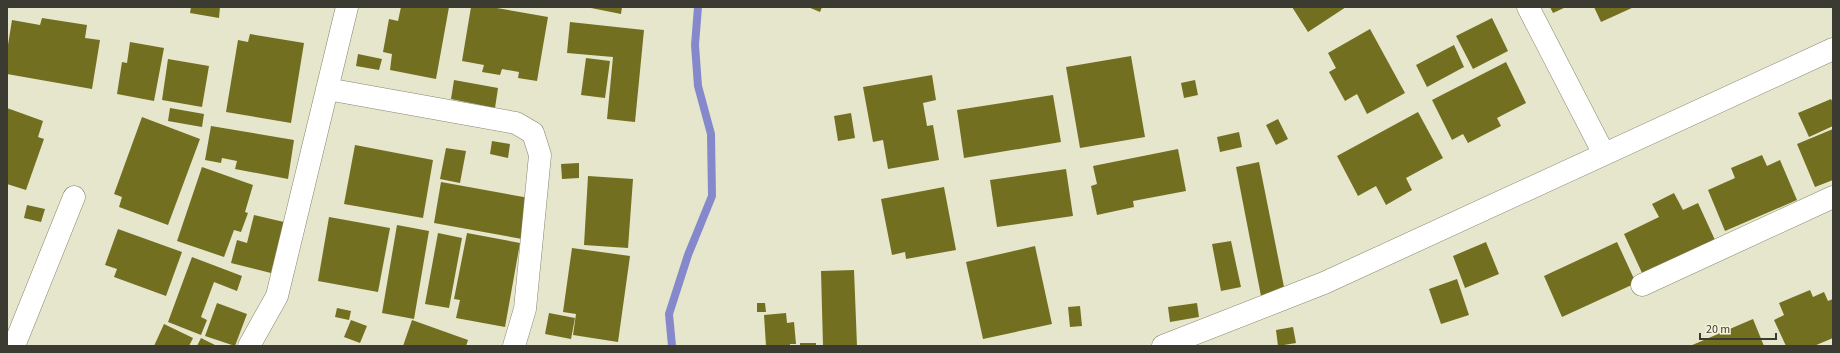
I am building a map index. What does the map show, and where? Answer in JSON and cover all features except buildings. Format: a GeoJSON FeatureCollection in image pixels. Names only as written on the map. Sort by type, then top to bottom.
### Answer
{"type":"FeatureCollection","features":[{"type":"Feature","properties":{"kind":"street"},"geometry":{"type":"LineString","coordinates":[[249,346],[277,296],[347,7]]}},
{"type":"Feature","properties":{"kind":"street"},"geometry":{"type":"LineString","coordinates":[[1528,7],[1604,154]]}},
{"type":"Feature","properties":{"kind":"street"},"geometry":{"type":"LineString","coordinates":[[1163,346],[1324,283],[1833,48]]}},
{"type":"Feature","properties":{"kind":"street"},"geometry":{"type":"LineString","coordinates":[[327,89],[516,123],[533,133],[540,155],[525,309],[514,346]]}},
{"type":"Feature","properties":{"kind":"street"},"geometry":{"type":"LineString","coordinates":[[14,346],[74,197]]}},
{"type":"Feature","properties":{"kind":"street"},"geometry":{"type":"LineString","coordinates":[[1642,284],[1833,197]]}},
{"type":"Feature","properties":{"kind":"waterway"},"geometry":{"type":"LineString","coordinates":[[672,346],[669,314],[688,255],[712,196],[711,134],[698,86],[695,45],[698,7]]}}]}
